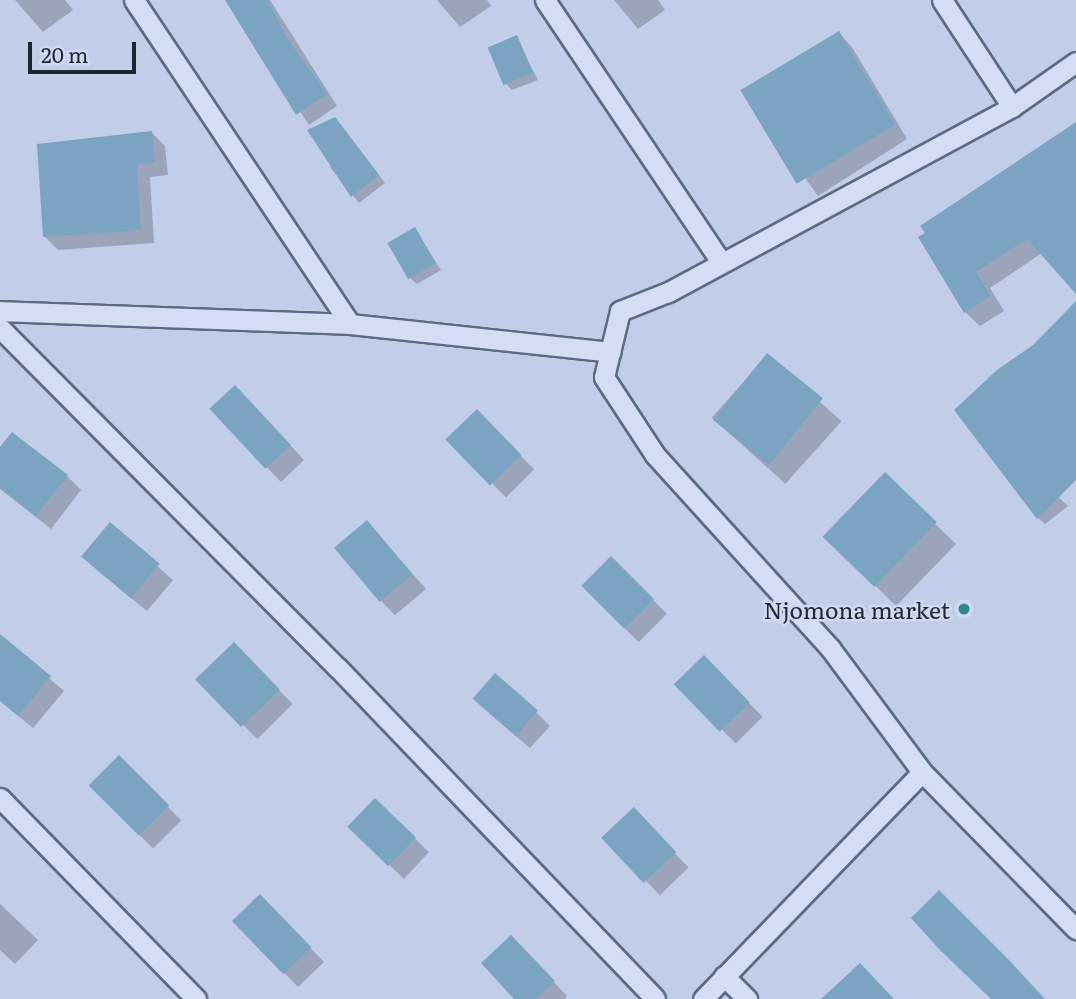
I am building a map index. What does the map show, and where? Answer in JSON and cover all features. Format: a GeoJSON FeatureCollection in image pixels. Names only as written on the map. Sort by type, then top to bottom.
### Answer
{"type":"FeatureCollection","features":[{"type":"Feature","properties":{"kind":"lane"},"geometry":{"type":"LineString","coordinates":[[134,0],[350,324]]}},
{"type":"Feature","properties":{"kind":"lane"},"geometry":{"type":"LineString","coordinates":[[545,0],[721,262]]}},
{"type":"Feature","properties":{"kind":"lane"},"geometry":{"type":"LineString","coordinates":[[942,0],[1012,107]]}},
{"type":"Feature","properties":{"kind":"lane"},"geometry":{"type":"LineString","coordinates":[[1076,62],[1012,107],[668,292],[620,311],[604,377],[655,455],[830,648],[922,772],[1076,929]]}},
{"type":"Feature","properties":{"kind":"lane"},"geometry":{"type":"LineString","coordinates":[[0,311],[350,324],[610,352]]}},
{"type":"Feature","properties":{"kind":"lane"},"geometry":{"type":"LineString","coordinates":[[0,328],[338,668],[655,999]]}},
{"type":"Feature","properties":{"kind":"lane"},"geometry":{"type":"LineString","coordinates":[[703,999],[922,772]]}},
{"type":"Feature","properties":{"kind":"lane"},"geometry":{"type":"LineString","coordinates":[[0,798],[196,999]]}},
{"type":"Feature","properties":{"kind":"lane"},"geometry":{"type":"LineString","coordinates":[[724,976],[747,999]]}},
{"type":"Feature","properties":{"kind":"building"},"geometry":{"type":"Polygon","coordinates":[[[225,0],[268,0],[285,35],[327,94],[296,115],[225,0]]]}},
{"type":"Feature","properties":{"kind":"building"},"geometry":{"type":"Polygon","coordinates":[[[839,31],[895,124],[797,184],[740,90],[839,31]]]}},
{"type":"Feature","properties":{"kind":"building"},"geometry":{"type":"Polygon","coordinates":[[[517,35],[533,73],[504,85],[488,48],[517,35]]]}},
{"type":"Feature","properties":{"kind":"building"},"geometry":{"type":"Polygon","coordinates":[[[335,117],[379,175],[351,197],[307,130],[335,117]]]}},
{"type":"Feature","properties":{"kind":"building"},"geometry":{"type":"Polygon","coordinates":[[[1076,122],[1076,294],[1027,239],[976,272],[991,296],[964,313],[918,237],[925,233],[920,226],[1076,122]]]}},
{"type":"Feature","properties":{"kind":"building"},"geometry":{"type":"Polygon","coordinates":[[[152,131],[155,162],[137,164],[141,230],[43,237],[37,144],[152,131]]]}},
{"type":"Feature","properties":{"kind":"building"},"geometry":{"type":"Polygon","coordinates":[[[415,227],[436,263],[408,279],[387,243],[415,227]]]}},
{"type":"Feature","properties":{"kind":"building"},"geometry":{"type":"Polygon","coordinates":[[[1076,301],[1076,480],[1037,519],[954,410],[997,370],[1033,345],[1076,301]]]}},
{"type":"Feature","properties":{"kind":"building"},"geometry":{"type":"Polygon","coordinates":[[[767,353],[823,398],[769,465],[713,420],[767,353]]]}},
{"type":"Feature","properties":{"kind":"building"},"geometry":{"type":"Polygon","coordinates":[[[235,385],[291,445],[265,469],[209,409],[235,385]]]}},
{"type":"Feature","properties":{"kind":"building"},"geometry":{"type":"Polygon","coordinates":[[[477,409],[521,455],[490,486],[445,440],[477,409]]]}},
{"type":"Feature","properties":{"kind":"building"},"geometry":{"type":"Polygon","coordinates":[[[12,432],[68,475],[36,516],[0,488],[0,447],[12,432]]]}},
{"type":"Feature","properties":{"kind":"building"},"geometry":{"type":"Polygon","coordinates":[[[885,472],[937,522],[874,587],[822,537],[885,472]]]}},
{"type":"Feature","properties":{"kind":"building"},"geometry":{"type":"Polygon","coordinates":[[[367,520],[413,574],[380,602],[334,548],[367,520]]]}},
{"type":"Feature","properties":{"kind":"building"},"geometry":{"type":"Polygon","coordinates":[[[110,522],[160,564],[131,598],[81,556],[110,522]]]}},
{"type":"Feature","properties":{"kind":"building"},"geometry":{"type":"Polygon","coordinates":[[[611,556],[654,599],[624,629],[581,586],[611,556]]]}},
{"type":"Feature","properties":{"kind":"building"},"geometry":{"type":"Polygon","coordinates":[[[0,634],[51,676],[18,716],[0,701],[0,634]]]}},
{"type":"Feature","properties":{"kind":"building"},"geometry":{"type":"Polygon","coordinates":[[[234,642],[280,689],[241,727],[195,680],[234,642]]]}},
{"type":"Feature","properties":{"kind":"building"},"geometry":{"type":"Polygon","coordinates":[[[704,655],[750,702],[720,732],[674,684],[704,655]]]}},
{"type":"Feature","properties":{"kind":"building"},"geometry":{"type":"Polygon","coordinates":[[[495,673],[538,710],[516,736],[473,699],[495,673]]]}},
{"type":"Feature","properties":{"kind":"building"},"geometry":{"type":"Polygon","coordinates":[[[119,755],[169,805],[139,836],[89,785],[119,755]]]}},
{"type":"Feature","properties":{"kind":"building"},"geometry":{"type":"Polygon","coordinates":[[[375,798],[416,838],[388,866],[347,827],[375,798]]]}},
{"type":"Feature","properties":{"kind":"building"},"geometry":{"type":"Polygon","coordinates":[[[634,807],[676,852],[643,883],[601,838],[634,807]]]}},
{"type":"Feature","properties":{"kind":"building"},"geometry":{"type":"Polygon","coordinates":[[[939,890],[1045,999],[991,999],[939,949],[911,918],[939,890]]]}},
{"type":"Feature","properties":{"kind":"building"},"geometry":{"type":"Polygon","coordinates":[[[260,894],[311,947],[283,974],[232,921],[260,894]]]}},
{"type":"Feature","properties":{"kind":"building"},"geometry":{"type":"Polygon","coordinates":[[[511,935],[555,981],[536,999],[514,999],[481,963],[511,935]]]}},
{"type":"Feature","properties":{"kind":"building"},"geometry":{"type":"Polygon","coordinates":[[[860,963],[894,999],[821,999],[860,963]]]}},
{"type":"Feature","properties":{"kind":"place","name":"Njomona market"},"geometry":{"type":"Point","coordinates":[964,609]}}]}
